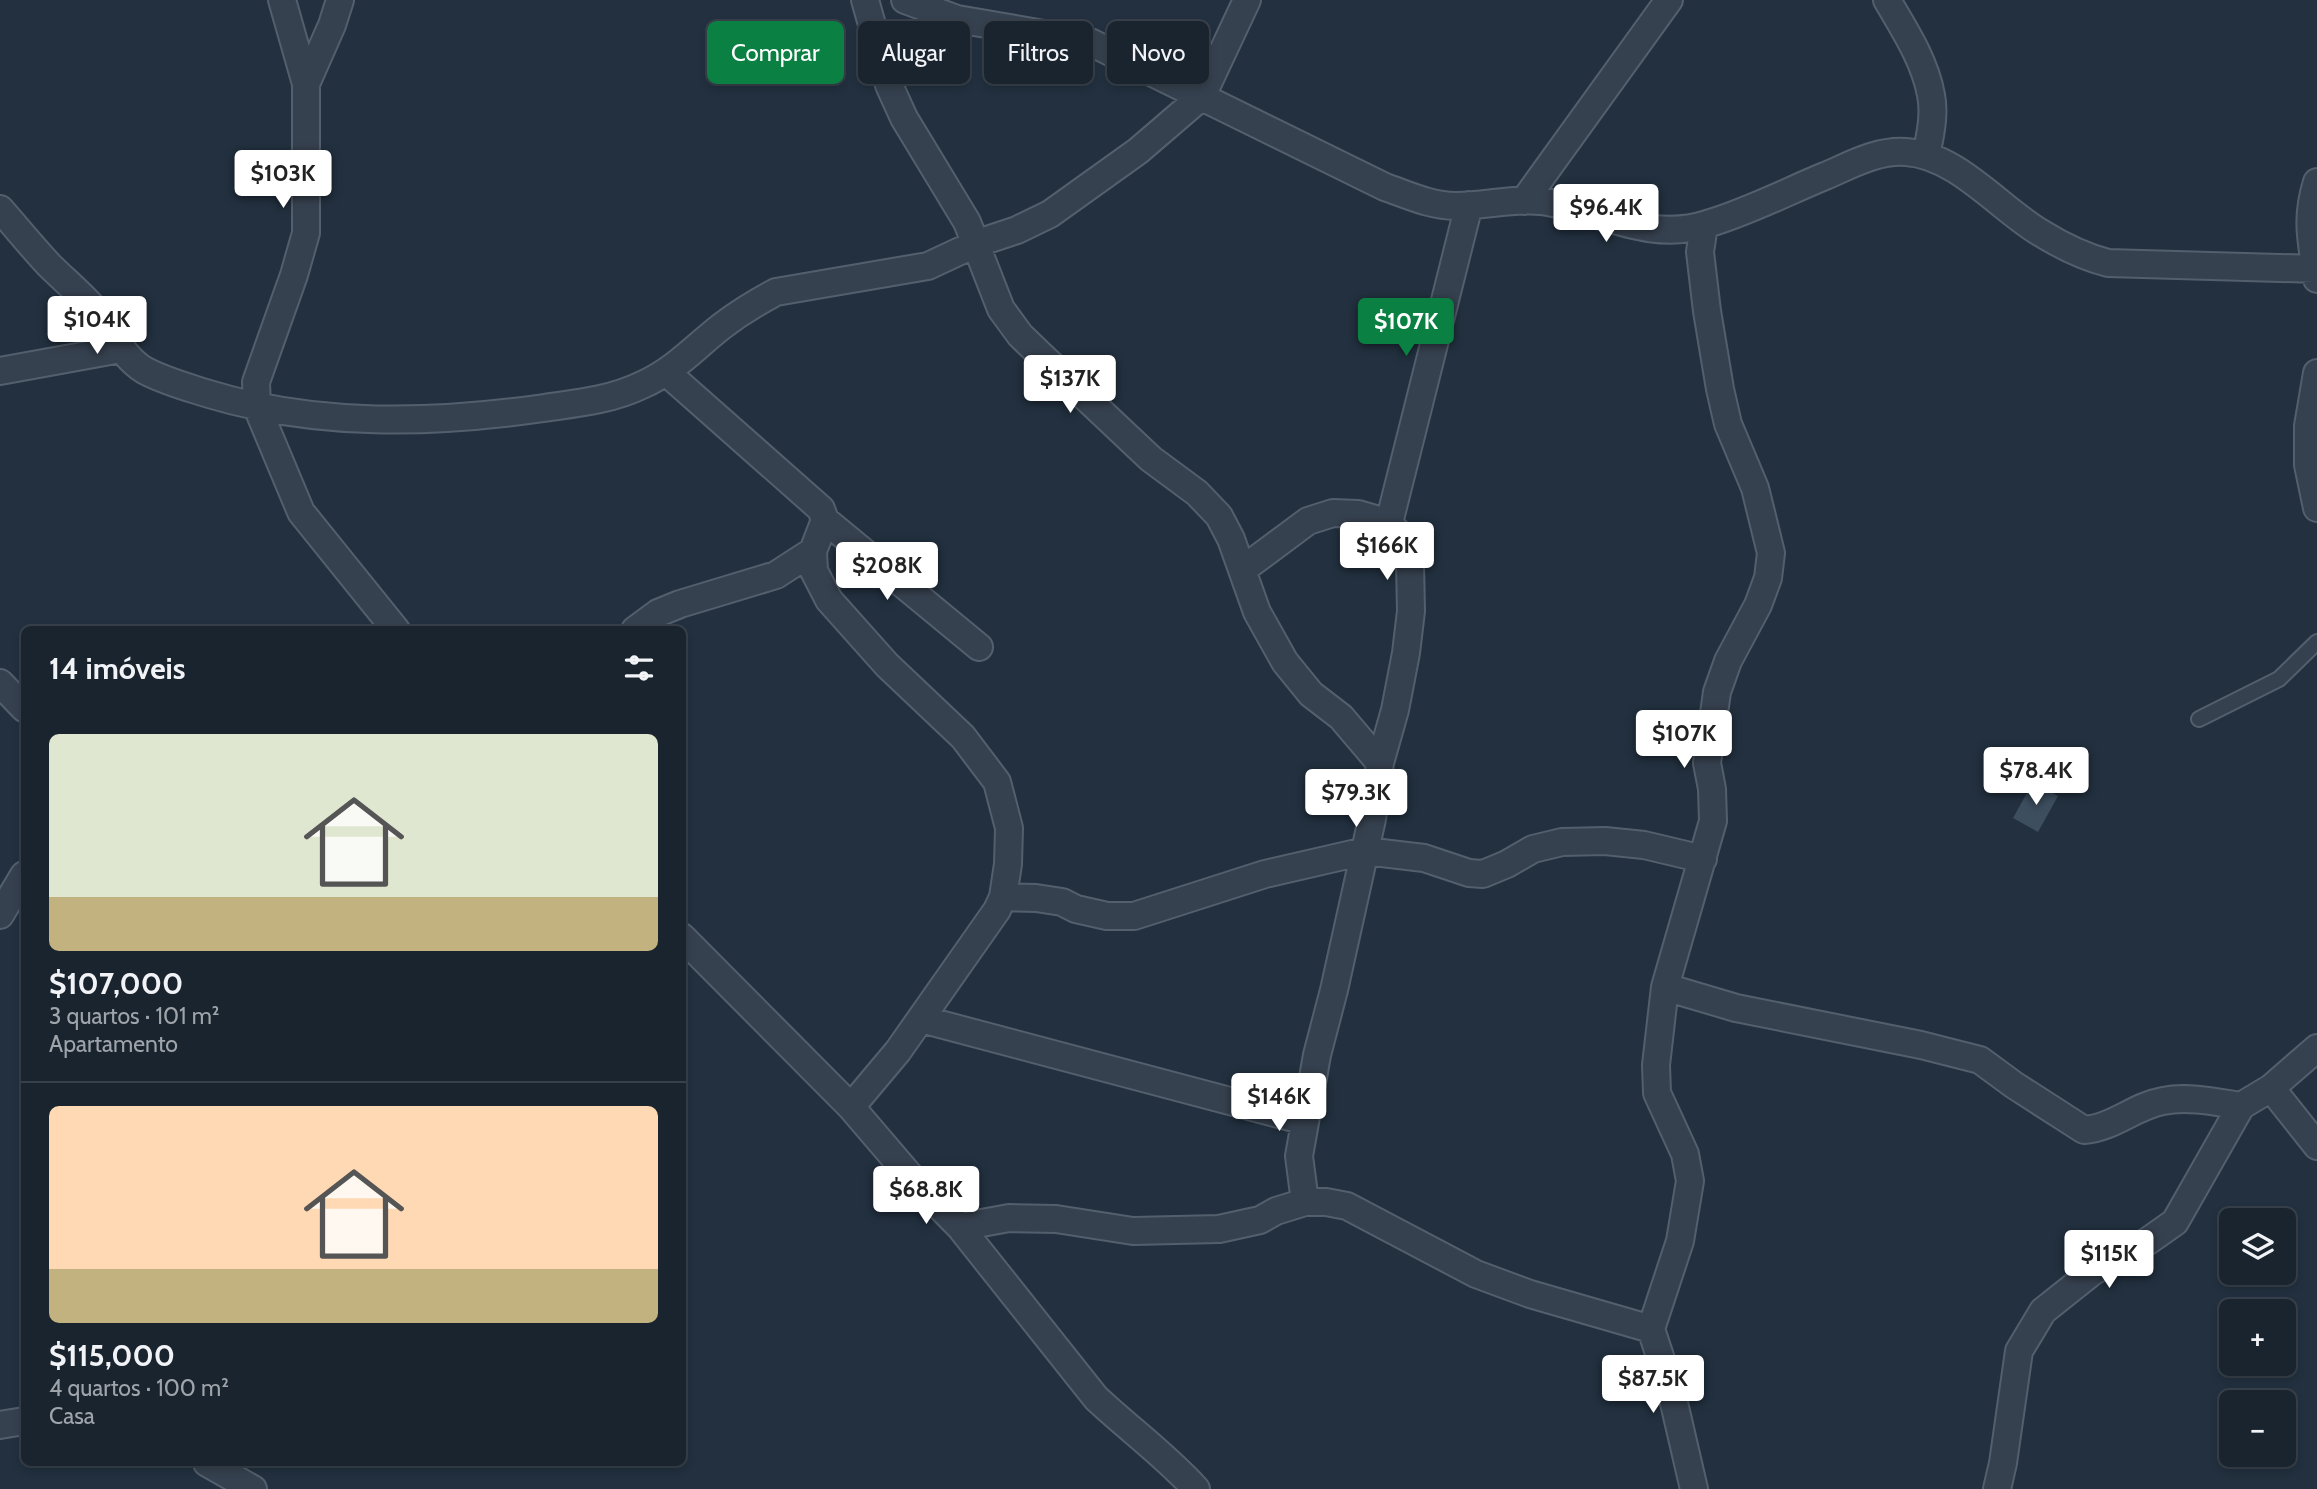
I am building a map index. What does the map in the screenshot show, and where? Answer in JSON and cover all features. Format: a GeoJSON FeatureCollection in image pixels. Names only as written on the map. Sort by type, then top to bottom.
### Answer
{"type":"FeatureCollection","features":[{"type":"Feature","properties":{"kind":"street"},"geometry":{"type":"LineString","coordinates":[[282,0],[306,84],[306,233],[257,382],[257,407],[301,512],[393,626]]}},
{"type":"Feature","properties":{"kind":"street"},"geometry":{"type":"LineString","coordinates":[[306,84],[340,0]]}},
{"type":"Feature","properties":{"kind":"street"},"geometry":{"type":"LineString","coordinates":[[865,0],[889,85],[899,107],[957,201],[1002,309],[1020,335],[1152,459],[1197,493],[1219,516],[1231,539],[1256,612],[1285,662],[1311,694],[1341,718],[1380,763]]}},
{"type":"Feature","properties":{"kind":"street"},"geometry":{"type":"LineString","coordinates":[[905,0],[957,19],[1090,42],[1385,187],[1426,202],[1454,206],[1524,201],[1567,207],[1621,224],[1655,230],[1674,230],[1704,225],[1744,211],[1872,155],[1905,152],[1926,156],[1957,171],[2039,232],[2087,257],[2135,265],[2317,272],[2310,246],[2309,222],[2317,182]]}},
{"type":"Feature","properties":{"kind":"street"},"geometry":{"type":"LineString","coordinates":[[0,209],[48,264],[96,310],[121,349],[142,369],[163,379],[257,407],[295,414],[365,419],[420,420],[479,415],[600,399],[622,394],[666,372],[721,327],[776,292],[928,266],[1050,214],[1138,151],[1202,96],[1247,0]]}},
{"type":"Feature","properties":{"kind":"street"},"geometry":{"type":"LineString","coordinates":[[1524,201],[1669,0]]}},
{"type":"Feature","properties":{"kind":"street"},"geometry":{"type":"LineString","coordinates":[[1887,0],[1913,46],[1931,95],[1931,133],[1926,156]]}},
{"type":"Feature","properties":{"kind":"street"},"geometry":{"type":"LineString","coordinates":[[1389,523],[1469,205]]}},
{"type":"Feature","properties":{"kind":"street"},"geometry":{"type":"LineString","coordinates":[[1694,1489],[1671,1390],[1651,1329],[1680,1241],[1690,1181],[1685,1154],[1657,1093],[1656,1065],[1665,986],[1713,821],[1712,789],[1707,763],[1717,692],[1728,661],[1758,605],[1768,578],[1771,553],[1755,488],[1728,424],[1707,311],[1700,251],[1704,225]]}},
{"type":"Feature","properties":{"kind":"street"},"geometry":{"type":"LineString","coordinates":[[1674,230],[1700,251]]}},
{"type":"Feature","properties":{"kind":"street"},"geometry":{"type":"LineString","coordinates":[[0,371],[121,349]]}},
{"type":"Feature","properties":{"kind":"street"},"geometry":{"type":"LineString","coordinates":[[666,372],[821,509],[825,520],[979,647]]}},
{"type":"Feature","properties":{"kind":"street"},"geometry":{"type":"LineString","coordinates":[[2317,373],[2308,426],[2308,465],[2317,508]]}},
{"type":"Feature","properties":{"kind":"street"},"geometry":{"type":"LineString","coordinates":[[1242,570],[1308,521],[1333,513],[1358,514],[1389,523],[1405,542],[1410,564],[1411,611],[1406,653],[1395,710],[1380,763],[1365,851],[1317,1055],[1299,1156],[1305,1202]]}},
{"type":"Feature","properties":{"kind":"street"},"geometry":{"type":"LineString","coordinates":[[825,520],[813,551],[814,571],[829,600],[887,665],[964,737],[997,782],[1009,828],[1008,864],[1003,897],[997,910],[898,1051],[851,1107]]}},
{"type":"Feature","properties":{"kind":"street"},"geometry":{"type":"LineString","coordinates":[[640,626],[658,613],[680,604],[776,575],[813,551]]}},
{"type":"Feature","properties":{"kind":"street"},"geometry":{"type":"LineString","coordinates":[[0,683],[21,705]]}},
{"type":"Feature","properties":{"kind":"street"},"geometry":{"type":"LineString","coordinates":[[1003,897],[1062,902],[1076,909],[1107,916],[1134,916],[1265,874],[1365,851],[1424,858],[1469,873],[1483,874],[1533,849],[1562,842],[1605,841],[1644,845],[1703,859]]}},
{"type":"Feature","properties":{"kind":"street"},"geometry":{"type":"LineString","coordinates":[[0,915],[21,880]]}},
{"type":"Feature","properties":{"kind":"street"},"geometry":{"type":"LineString","coordinates":[[686,941],[851,1107],[910,1176],[960,1227],[1096,1398],[1171,1462],[1196,1489]]}},
{"type":"Feature","properties":{"kind":"street"},"geometry":{"type":"LineString","coordinates":[[1665,986],[1736,1008],[1921,1045],[1980,1060],[2084,1130],[2096,1129],[2162,1101],[2204,1100],[2241,1106]]}},
{"type":"Feature","properties":{"kind":"street"},"geometry":{"type":"LineString","coordinates":[[921,1019],[1305,1121]]}},
{"type":"Feature","properties":{"kind":"street"},"geometry":{"type":"LineString","coordinates":[[1997,1489],[2019,1351],[2043,1311],[2091,1272],[2148,1241],[2175,1222],[2241,1106],[2271,1088],[2317,1048]]}},
{"type":"Feature","properties":{"kind":"street"},"geometry":{"type":"LineString","coordinates":[[2271,1088],[2317,1146]]}},
{"type":"Feature","properties":{"kind":"street"},"geometry":{"type":"LineString","coordinates":[[960,1227],[1009,1218],[1056,1219],[1133,1231],[1219,1228],[1259,1220],[1276,1210],[1305,1202],[1326,1202],[1346,1206],[1476,1274],[1530,1294],[1651,1329]]}},
{"type":"Feature","properties":{"kind":"street"},"geometry":{"type":"LineString","coordinates":[[0,1425],[21,1422]]}},
{"type":"Feature","properties":{"kind":"street"},"geometry":{"type":"LineString","coordinates":[[212,1466],[253,1489]]}},
{"type":"Feature","properties":{"kind":"lane"},"geometry":{"type":"LineString","coordinates":[[2199,719],[2279,679],[2317,642]]}},
{"type":"Feature","properties":{"kind":"building"},"geometry":{"type":"Polygon","coordinates":[[[2033,782],[2058,796],[2038,832],[2013,818],[2033,782]]]}}]}
